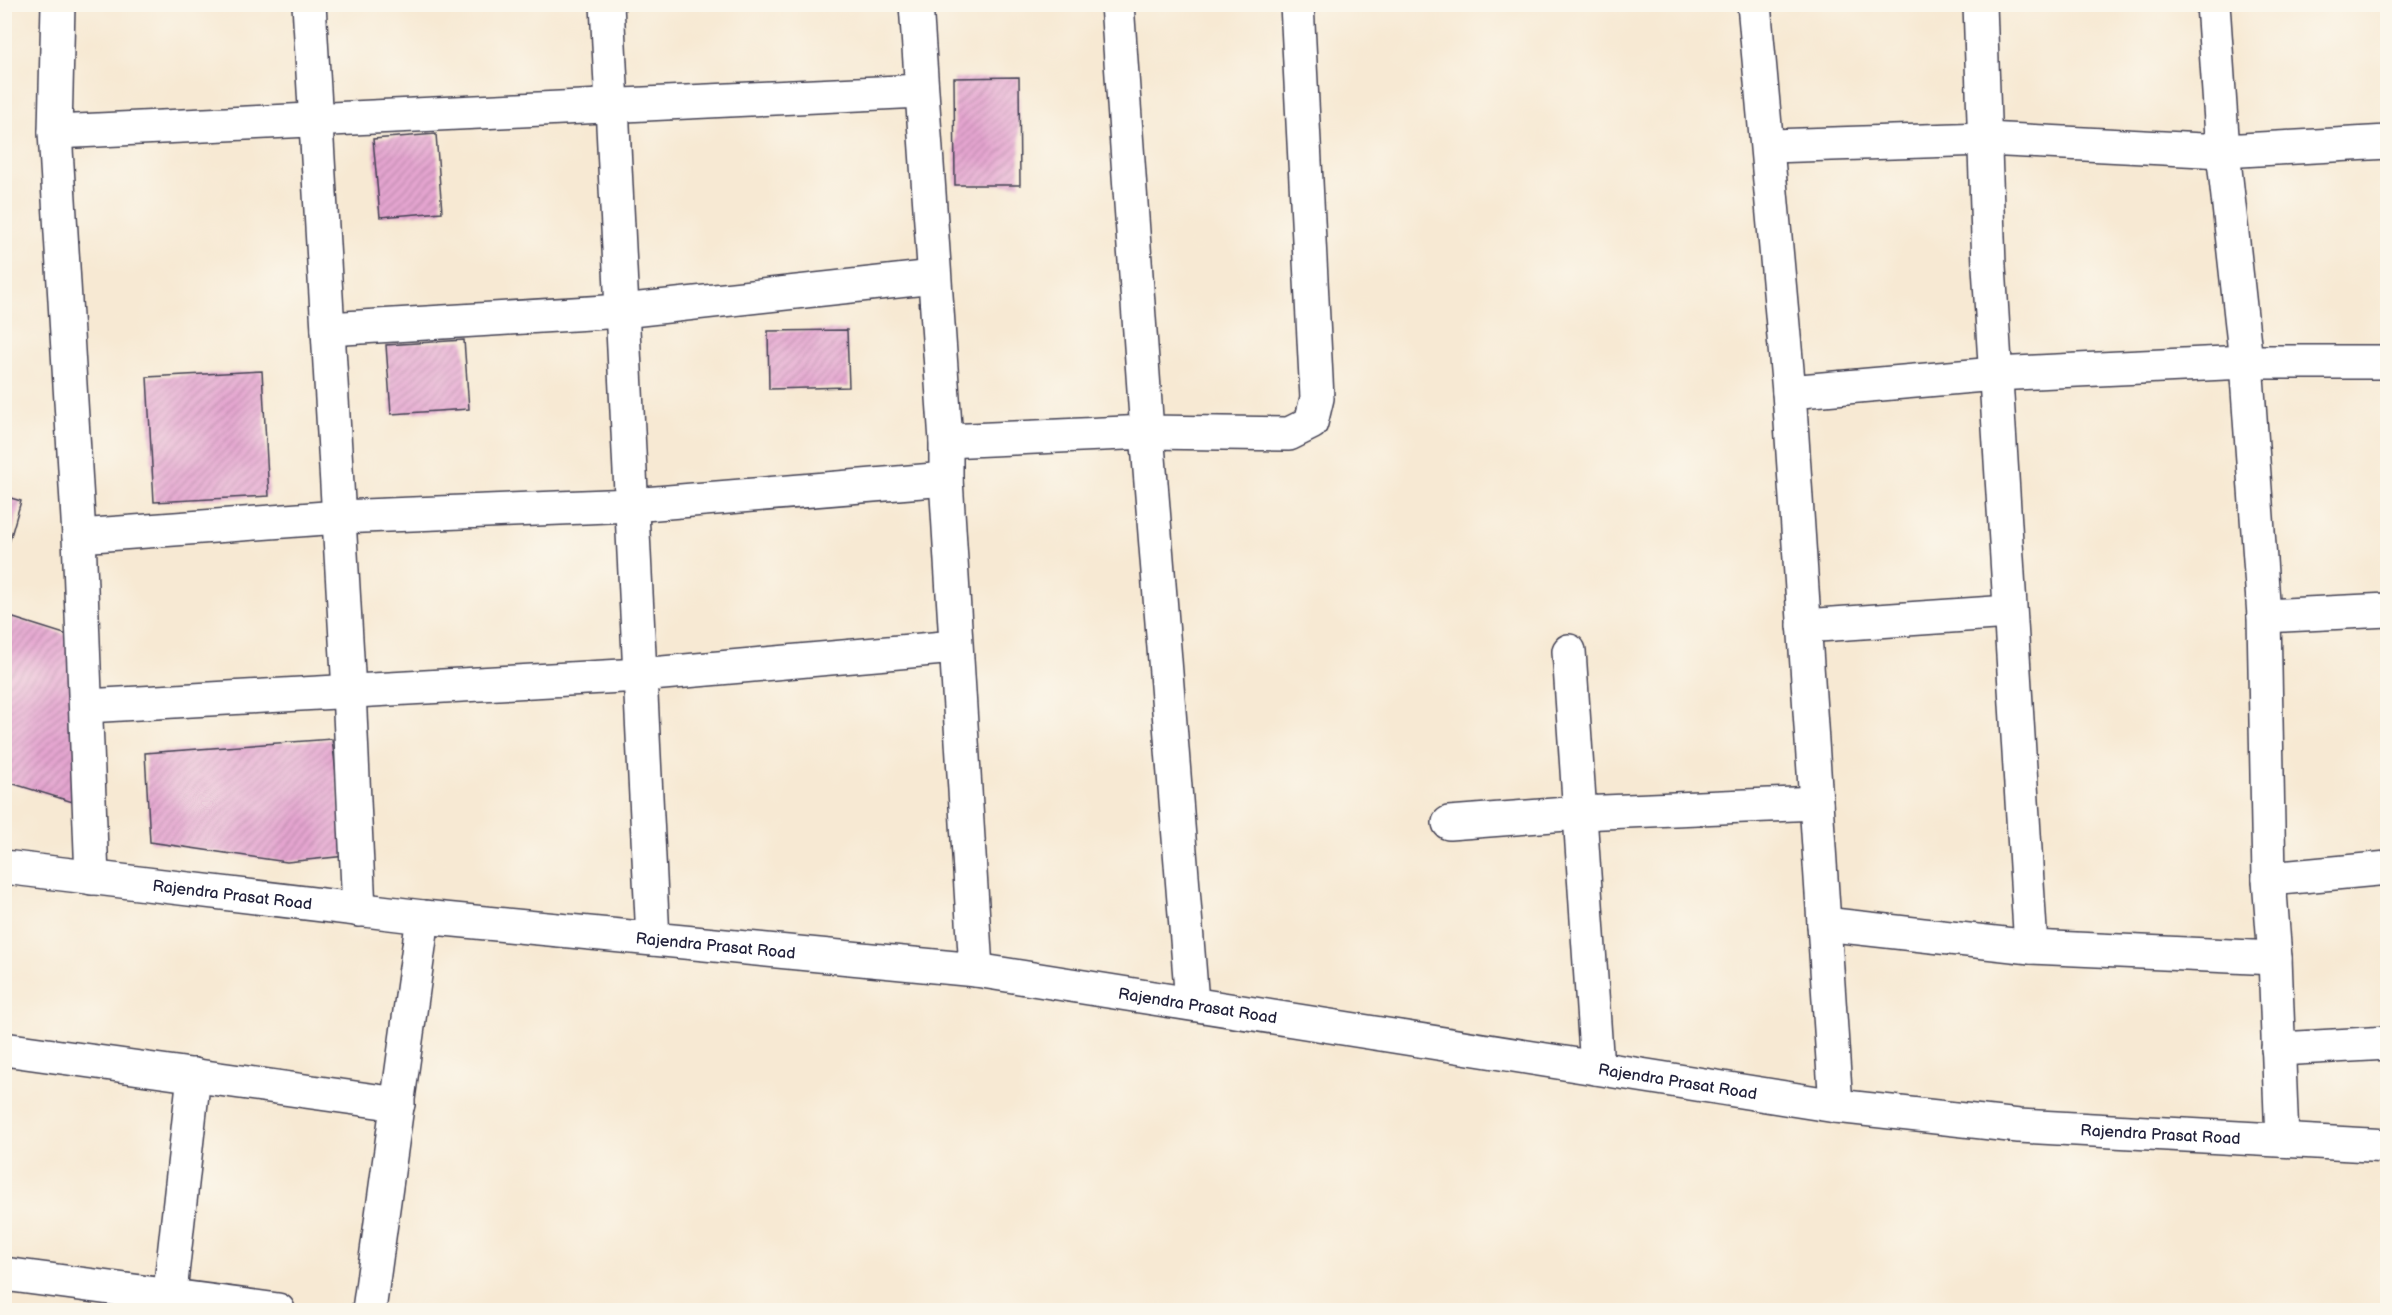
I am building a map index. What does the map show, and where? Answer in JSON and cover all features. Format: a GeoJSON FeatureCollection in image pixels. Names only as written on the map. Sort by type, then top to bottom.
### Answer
{"type":"FeatureCollection","features":[{"type":"Feature","properties":{"kind":"street"},"geometry":{"type":"LineString","coordinates":[[58,4],[55,132],[79,536],[92,878]]}},
{"type":"Feature","properties":{"kind":"street"},"geometry":{"type":"LineString","coordinates":[[309,4],[360,910]]}},
{"type":"Feature","properties":{"kind":"street"},"geometry":{"type":"LineString","coordinates":[[607,4],[653,939]]}},
{"type":"Feature","properties":{"kind":"street"},"geometry":{"type":"LineString","coordinates":[[916,4],[946,441],[955,647],[976,970]]}},
{"type":"Feature","properties":{"kind":"street"},"geometry":{"type":"LineString","coordinates":[[1117,4],[1192,1003]]}},
{"type":"Feature","properties":{"kind":"street"},"geometry":{"type":"LineString","coordinates":[[946,441],[1148,432],[1289,434],[1311,423],[1317,398],[1297,4]]}},
{"type":"Feature","properties":{"kind":"street"},"geometry":{"type":"LineString","coordinates":[[1754,4],[1789,392],[1836,1106]]}},
{"type":"Feature","properties":{"kind":"street"},"geometry":{"type":"LineString","coordinates":[[1980,4],[1995,374],[2031,947]]}},
{"type":"Feature","properties":{"kind":"street"},"geometry":{"type":"LineString","coordinates":[[2212,4],[2223,151],[2246,362],[2265,616],[2269,879],[2275,958],[2282,1140]]}},
{"type":"Feature","properties":{"kind":"street"},"geometry":{"type":"LineString","coordinates":[[55,132],[921,91]]}},
{"type":"Feature","properties":{"kind":"street"},"geometry":{"type":"LineString","coordinates":[[1768,146],[1984,139],[2223,151],[2388,142]]}},
{"type":"Feature","properties":{"kind":"street"},"geometry":{"type":"LineString","coordinates":[[328,329],[622,311],[934,277]]}},
{"type":"Feature","properties":{"kind":"street"},"geometry":{"type":"LineString","coordinates":[[1789,392],[1995,374],[2246,362],[2388,362]]}},
{"type":"Feature","properties":{"kind":"street"},"geometry":{"type":"LineString","coordinates":[[79,536],[339,517],[632,505],[946,479]]}},
{"type":"Feature","properties":{"kind":"street"},"geometry":{"type":"LineString","coordinates":[[2265,616],[2388,610]]}},
{"type":"Feature","properties":{"kind":"street"},"geometry":{"type":"LineString","coordinates":[[1804,626],[2010,612]]}},
{"type":"Feature","properties":{"kind":"street"},"geometry":{"type":"LineString","coordinates":[[86,706],[640,675],[955,647]]}},
{"type":"Feature","properties":{"kind":"street"},"geometry":{"type":"LineString","coordinates":[[1569,651],[1597,1068]]}},
{"type":"Feature","properties":{"kind":"street"},"geometry":{"type":"LineString","coordinates":[[1449,823],[1580,813],[1816,803]]}},
{"type":"Feature","properties":{"kind":"street","name":"Rajendra Prasat Road"},"geometry":{"type":"LineString","coordinates":[[5,868],[423,917],[976,970],[1836,1106],[2019,1126],[2388,1146]]}},
{"type":"Feature","properties":{"kind":"street"},"geometry":{"type":"LineString","coordinates":[[2269,879],[2388,868]]}},
{"type":"Feature","properties":{"kind":"street"},"geometry":{"type":"LineString","coordinates":[[369,1311],[423,917]]}},
{"type":"Feature","properties":{"kind":"street"},"geometry":{"type":"LineString","coordinates":[[1824,924],[2031,947],[2275,958]]}},
{"type":"Feature","properties":{"kind":"street"},"geometry":{"type":"LineString","coordinates":[[2278,1049],[2388,1043]]}},
{"type":"Feature","properties":{"kind":"street"},"geometry":{"type":"LineString","coordinates":[[4,1049],[398,1104]]}},
{"type":"Feature","properties":{"kind":"street"},"geometry":{"type":"LineString","coordinates":[[169,1303],[194,1075]]}},
{"type":"Feature","properties":{"kind":"street"},"geometry":{"type":"LineString","coordinates":[[4,1274],[169,1303],[278,1311]]}},
{"type":"Feature","properties":{"kind":"building"},"geometry":{"type":"Polygon","coordinates":[[[1019,77],[1020,185],[955,185],[954,78],[1019,77]]]}},
{"type":"Feature","properties":{"kind":"building"},"geometry":{"type":"Polygon","coordinates":[[[436,134],[442,212],[380,217],[373,139],[436,134]]]}},
{"type":"Feature","properties":{"kind":"building"},"geometry":{"type":"Polygon","coordinates":[[[847,330],[849,387],[769,389],[768,331],[847,330]]]}},
{"type":"Feature","properties":{"kind":"building"},"geometry":{"type":"Polygon","coordinates":[[[464,340],[469,409],[391,414],[386,345],[464,340]]]}},
{"type":"Feature","properties":{"kind":"building"},"geometry":{"type":"Polygon","coordinates":[[[262,371],[269,496],[154,502],[147,377],[262,371]]]}},
{"type":"Feature","properties":{"kind":"building"},"geometry":{"type":"Polygon","coordinates":[[[4,496],[21,501],[5,557],[4,557],[4,496]]]}},
{"type":"Feature","properties":{"kind":"building"},"geometry":{"type":"Polygon","coordinates":[[[4,615],[74,637],[76,803],[4,781],[4,615]]]}},
{"type":"Feature","properties":{"kind":"building"},"geometry":{"type":"Polygon","coordinates":[[[332,739],[346,856],[287,862],[150,842],[145,753],[332,739]]]}}]}
